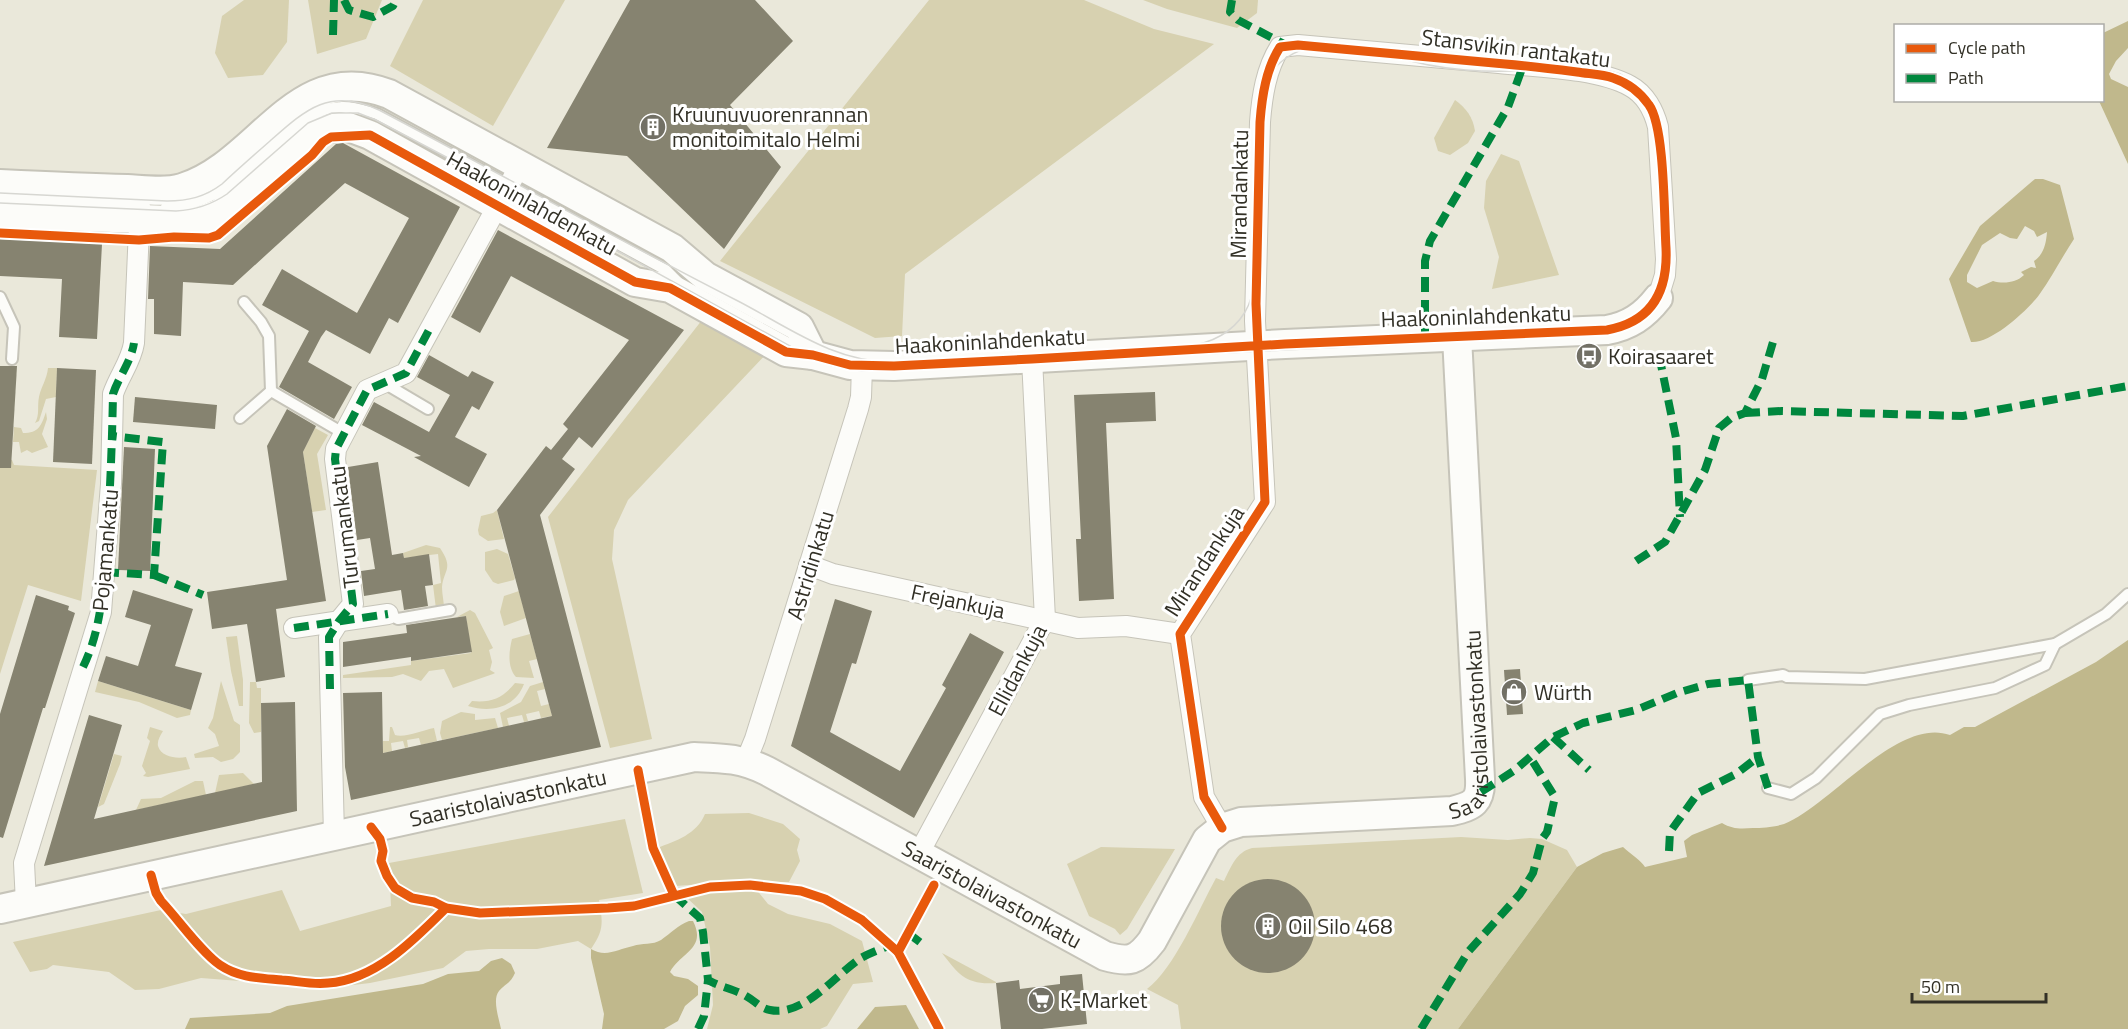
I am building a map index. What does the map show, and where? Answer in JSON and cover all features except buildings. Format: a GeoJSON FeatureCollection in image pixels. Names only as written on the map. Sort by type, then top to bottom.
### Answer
{"type":"FeatureCollection","features":[{"type":"Feature","properties":{"kind":"street","name":"Stansvikin rantakatu"},"geometry":{"type":"LineString","coordinates":[[1280,47],[1304,46],[1545,68],[1606,76],[1633,88],[1649,104],[1655,114],[1658,127],[1666,259],[1665,275],[1658,298]]}},
{"type":"Feature","properties":{"kind":"street","name":"Mirandankatu"},"geometry":{"type":"LineString","coordinates":[[1256,346],[1261,106],[1272,60],[1280,47]]}},
{"type":"Feature","properties":{"kind":"street","name":"Haakoninlahdenkatu"},"geometry":{"type":"LineString","coordinates":[[0,214],[140,204],[205,178],[232,160],[279,118],[316,92],[341,86],[366,86],[389,94],[635,282],[670,288],[786,352],[813,355],[843,364],[862,366],[1032,359],[1607,330],[1636,320],[1658,298]]}},
{"type":"Feature","properties":{"kind":"street","name":"Haakoninlahdenkatu"},"geometry":{"type":"LineString","coordinates":[[0,184],[140,204],[198,221],[211,217],[229,205],[312,134],[335,126],[345,126],[666,244],[705,276],[799,327],[813,355]]}},
{"type":"Feature","properties":{"kind":"street","name":"Turumankatu"},"geometry":{"type":"LineString","coordinates":[[334,835],[329,637],[353,604],[335,459],[336,449],[367,390],[406,373],[509,186]]}},
{"type":"Feature","properties":{"kind":"street","name":"Pojamankatu"},"geometry":{"type":"LineString","coordinates":[[13,906],[101,612],[111,484],[113,394],[117,381],[132,356],[134,343],[140,204]]}},
{"type":"Feature","properties":{"kind":"street","name":"Saaristolaivastonkatu"},"geometry":{"type":"LineString","coordinates":[[13,906],[694,758],[746,761],[1105,956],[1121,960],[1138,956],[1145,950],[1207,840],[1222,828],[1241,822],[1452,811],[1466,808],[1476,801],[1481,792],[1457,337]]}},
{"type":"Feature","properties":{"kind":"street","name":"Mirandankuja"},"geometry":{"type":"LineString","coordinates":[[1222,828],[1204,797],[1180,634],[1265,502],[1256,346]]}},
{"type":"Feature","properties":{"kind":"street","name":"Ellidankuja"},"geometry":{"type":"LineString","coordinates":[[918,855],[1045,619],[1032,359]]}},
{"type":"Feature","properties":{"kind":"street","name":"Astridinkatu"},"geometry":{"type":"LineString","coordinates":[[746,761],[755,739],[859,403],[862,366]]}},
{"type":"Feature","properties":{"kind":"street","name":"Frejankuja"},"geometry":{"type":"LineString","coordinates":[[809,566],[833,574],[1078,628],[1126,626],[1180,634]]}},
{"type":"Feature","properties":{"kind":"street"},"geometry":{"type":"LineString","coordinates":[[294,628],[388,614]]}},
{"type":"Feature","properties":{"kind":"lane","name":"Haakoninlahdenkatu"},"geometry":{"type":"LineString","coordinates":[[509,186],[666,270],[705,276]]}},
{"type":"Feature","properties":{"kind":"lane","name":"Haakoninlahdenkatu"},"geometry":{"type":"LineString","coordinates":[[0,199],[140,204]]}},
{"type":"Feature","properties":{"kind":"lane","name":"Haakoninlahdenkatu"},"geometry":{"type":"LineString","coordinates":[[666,270],[681,285],[685,295]]}},
{"type":"Feature","properties":{"kind":"lane"},"geometry":{"type":"LineString","coordinates":[[0,297],[14,327],[12,359]]}},
{"type":"Feature","properties":{"kind":"lane"},"geometry":{"type":"LineString","coordinates":[[244,302],[261,322],[269,336],[271,391]]}},
{"type":"Feature","properties":{"kind":"lane"},"geometry":{"type":"LineString","coordinates":[[384,383],[428,409]]}},
{"type":"Feature","properties":{"kind":"lane"},"geometry":{"type":"LineString","coordinates":[[240,418],[271,391]]}},
{"type":"Feature","properties":{"kind":"lane"},"geometry":{"type":"LineString","coordinates":[[271,391],[343,433]]}},
{"type":"Feature","properties":{"kind":"lane"},"geometry":{"type":"LineString","coordinates":[[1748,680],[1783,675],[1787,677],[1865,679],[2055,644],[2106,614],[2128,594]]}},
{"type":"Feature","properties":{"kind":"lane"},"geometry":{"type":"LineString","coordinates":[[388,614],[398,619],[450,610]]}},
{"type":"Feature","properties":{"kind":"lane"},"geometry":{"type":"LineString","coordinates":[[1768,788],[1791,794],[1816,778],[1880,714],[1909,705],[1995,688],[2044,665],[2055,644]]}},
{"type":"Feature","properties":{"kind":"shaded area"},"geometry":{"type":"Polygon","coordinates":[[[244,0],[289,0],[287,42],[263,75],[228,78],[215,53],[222,16],[244,0]]]}},
{"type":"Feature","properties":{"kind":"shaded area"},"geometry":{"type":"Polygon","coordinates":[[[308,0],[382,0],[366,39],[317,54],[308,0]]]}},
{"type":"Feature","properties":{"kind":"shaded area"},"geometry":{"type":"Polygon","coordinates":[[[423,0],[565,0],[493,126],[390,66],[423,0]]]}},
{"type":"Feature","properties":{"kind":"shaded area"},"geometry":{"type":"Polygon","coordinates":[[[929,0],[1084,0],[1154,29],[1214,44],[905,274],[902,336],[875,338],[720,261],[929,0]]]}},
{"type":"Feature","properties":{"kind":"shaded area"},"geometry":{"type":"Polygon","coordinates":[[[1143,0],[1258,0],[1257,13],[1237,28],[1143,0]]]}},
{"type":"Feature","properties":{"kind":"shaded area"},"geometry":{"type":"Polygon","coordinates":[[[2128,21],[2128,48],[2116,61],[2109,74],[2111,79],[2128,87],[2128,164],[2099,102],[2104,102],[2104,33],[2128,21]]]}},
{"type":"Feature","properties":{"kind":"shaded area"},"geometry":{"type":"Polygon","coordinates":[[[1455,100],[1468,113],[1475,131],[1468,143],[1450,155],[1438,151],[1434,138],[1455,100]]]}},
{"type":"Feature","properties":{"kind":"shaded area"},"geometry":{"type":"Polygon","coordinates":[[[1501,154],[1519,161],[1559,275],[1492,289],[1499,257],[1484,208],[1486,181],[1501,154]]]}},
{"type":"Feature","properties":{"kind":"shaded area"},"geometry":{"type":"Polygon","coordinates":[[[2035,179],[2043,179],[2060,185],[2074,239],[2044,288],[2026,309],[1988,338],[1971,342],[1949,279],[1980,226],[2035,179]],[[2025,226],[2017,239],[2000,233],[1982,245],[1967,275],[1967,282],[1977,288],[1993,281],[2009,282],[2024,275],[2021,272],[2031,267],[2036,268],[2034,261],[2044,248],[2047,232],[2037,237],[2034,231],[2025,226]]]}},
{"type":"Feature","properties":{"kind":"shaded area"},"geometry":{"type":"Polygon","coordinates":[[[702,320],[767,353],[628,500],[614,530],[612,559],[652,739],[610,748],[548,517],[702,320]]]}},
{"type":"Feature","properties":{"kind":"shaded area"},"geometry":{"type":"Polygon","coordinates":[[[48,368],[57,368],[56,397],[46,399],[39,421],[35,423],[39,397],[48,368]]]}},
{"type":"Feature","properties":{"kind":"shaded area"},"geometry":{"type":"Polygon","coordinates":[[[46,412],[47,419],[42,434],[48,447],[32,453],[27,450],[21,453],[19,442],[13,442],[14,427],[21,428],[23,433],[33,432],[41,425],[46,412]]]}},
{"type":"Feature","properties":{"kind":"shaded area"},"geometry":{"type":"Polygon","coordinates":[[[315,428],[328,435],[317,454],[326,510],[312,512],[303,452],[315,428]]]}},
{"type":"Feature","properties":{"kind":"shaded area"},"geometry":{"type":"Polygon","coordinates":[[[0,460],[12,460],[14,465],[97,470],[81,601],[28,585],[0,674],[0,460]]]}},
{"type":"Feature","properties":{"kind":"shaded area"},"geometry":{"type":"Polygon","coordinates":[[[497,510],[504,539],[488,541],[479,535],[481,516],[497,510]]]}},
{"type":"Feature","properties":{"kind":"shaded area"},"geometry":{"type":"Polygon","coordinates":[[[426,545],[440,548],[446,560],[447,569],[442,587],[444,608],[436,609],[433,585],[441,583],[438,554],[404,558],[403,553],[426,545]]]}},
{"type":"Feature","properties":{"kind":"shaded area"},"geometry":{"type":"Polygon","coordinates":[[[497,549],[508,554],[514,580],[498,584],[493,582],[485,570],[485,552],[497,549]]]}},
{"type":"Feature","properties":{"kind":"shaded area"},"geometry":{"type":"Polygon","coordinates":[[[519,591],[526,618],[504,626],[500,612],[504,596],[519,591]]]}},
{"type":"Feature","properties":{"kind":"shaded area"},"geometry":{"type":"Polygon","coordinates":[[[470,610],[475,613],[493,648],[489,650],[492,662],[490,670],[495,673],[453,688],[444,669],[429,671],[421,681],[403,674],[392,677],[343,678],[343,675],[411,665],[411,661],[471,653],[466,616],[457,617],[470,610]]]}},
{"type":"Feature","properties":{"kind":"shaded area"},"geometry":{"type":"Polygon","coordinates":[[[530,634],[537,659],[529,661],[534,678],[516,677],[510,664],[512,639],[530,634]]]}},
{"type":"Feature","properties":{"kind":"shaded area"},"geometry":{"type":"Polygon","coordinates":[[[237,636],[243,680],[243,706],[239,706],[226,637],[237,636]]]}},
{"type":"Feature","properties":{"kind":"shaded area"},"geometry":{"type":"Polygon","coordinates":[[[2128,640],[2128,1029],[1458,1029],[1577,867],[1603,853],[1623,847],[1645,867],[1687,857],[1684,841],[1692,835],[1722,823],[1740,828],[1784,824],[1822,800],[1887,750],[1909,738],[1930,733],[1950,735],[1964,727],[1975,727],[2096,662],[2128,640]]]}},
{"type":"Feature","properties":{"kind":"shaded area"},"geometry":{"type":"Polygon","coordinates":[[[98,681],[191,710],[190,715],[177,718],[139,702],[95,692],[98,681]]]}},
{"type":"Feature","properties":{"kind":"shaded area"},"geometry":{"type":"Polygon","coordinates":[[[221,681],[234,721],[240,725],[240,752],[233,759],[221,762],[213,757],[195,758],[194,754],[219,746],[215,734],[208,728],[213,718],[221,681]]]}},
{"type":"Feature","properties":{"kind":"shaded area"},"geometry":{"type":"Polygon","coordinates":[[[250,682],[256,682],[257,688],[261,688],[261,732],[254,733],[249,723],[250,682]]]}},
{"type":"Feature","properties":{"kind":"shaded area"},"geometry":{"type":"Polygon","coordinates":[[[543,682],[545,689],[537,691],[541,706],[549,704],[552,716],[541,718],[539,711],[526,714],[528,721],[524,722],[522,715],[507,718],[509,726],[503,727],[500,713],[521,702],[530,686],[543,682]]]}},
{"type":"Feature","properties":{"kind":"shaded area"},"geometry":{"type":"Polygon","coordinates":[[[515,683],[524,684],[515,699],[501,707],[485,709],[468,706],[472,701],[496,698],[515,683]]]}},
{"type":"Feature","properties":{"kind":"shaded area"},"geometry":{"type":"Polygon","coordinates":[[[461,712],[475,714],[475,720],[495,718],[498,728],[442,740],[440,733],[442,721],[461,712]]]}},
{"type":"Feature","properties":{"kind":"shaded area"},"geometry":{"type":"Polygon","coordinates":[[[150,727],[163,731],[158,744],[162,753],[178,758],[186,757],[190,769],[143,776],[146,773],[142,766],[150,741],[147,738],[150,727]]]}},
{"type":"Feature","properties":{"kind":"shaded area"},"geometry":{"type":"Polygon","coordinates":[[[390,727],[395,735],[399,736],[434,728],[437,741],[421,745],[419,738],[407,740],[408,747],[405,748],[403,741],[391,743],[392,751],[383,753],[383,741],[389,741],[390,727]]]}},
{"type":"Feature","properties":{"kind":"shaded area"},"geometry":{"type":"Polygon","coordinates":[[[114,754],[122,756],[120,764],[104,804],[98,807],[114,754]]]}},
{"type":"Feature","properties":{"kind":"shaded area"},"geometry":{"type":"Polygon","coordinates":[[[243,773],[254,784],[215,793],[219,775],[243,773]]]}},
{"type":"Feature","properties":{"kind":"shaded area"},"geometry":{"type":"Polygon","coordinates":[[[195,781],[203,781],[206,795],[136,810],[141,799],[161,798],[195,781]]]}},
{"type":"Feature","properties":{"kind":"shaded area"},"geometry":{"type":"Polygon","coordinates":[[[749,813],[783,824],[800,839],[797,850],[800,861],[789,882],[732,882],[675,886],[657,848],[691,832],[705,814],[749,813]]]}},
{"type":"Feature","properties":{"kind":"shaded area"},"geometry":{"type":"Polygon","coordinates":[[[625,819],[643,893],[599,900],[601,926],[591,949],[578,941],[537,949],[466,951],[443,968],[370,983],[328,988],[201,978],[159,989],[135,990],[109,972],[53,965],[47,969],[30,972],[13,942],[161,910],[186,914],[282,890],[300,931],[391,906],[389,863],[625,819]]]}},
{"type":"Feature","properties":{"kind":"shaded area"},"geometry":{"type":"Polygon","coordinates":[[[1461,837],[1508,840],[1542,839],[1567,850],[1577,867],[1458,1029],[1181,1029],[1178,1005],[1147,989],[1167,968],[1216,878],[1224,881],[1235,861],[1246,850],[1461,837]]]}},
{"type":"Feature","properties":{"kind":"shaded area"},"geometry":{"type":"Polygon","coordinates":[[[1101,847],[1175,849],[1127,929],[1120,935],[1115,929],[1089,916],[1067,864],[1101,847]]]}},
{"type":"Feature","properties":{"kind":"shaded area"},"geometry":{"type":"Polygon","coordinates":[[[756,889],[768,904],[788,914],[830,924],[862,941],[873,982],[853,984],[827,1026],[820,1029],[707,1029],[713,1005],[710,947],[702,912],[686,897],[702,892],[756,889]]]}},
{"type":"Feature","properties":{"kind":"shaded area"},"geometry":{"type":"Polygon","coordinates":[[[689,921],[693,921],[696,930],[695,944],[670,972],[698,986],[698,995],[685,1006],[678,1021],[664,1029],[602,1029],[604,1014],[591,949],[607,953],[636,945],[655,943],[689,921]]]}},
{"type":"Feature","properties":{"kind":"shaded area"},"geometry":{"type":"Polygon","coordinates":[[[942,953],[996,983],[977,982],[964,977],[942,953]]]}},
{"type":"Feature","properties":{"kind":"shaded area"},"geometry":{"type":"Polygon","coordinates":[[[502,958],[511,964],[515,973],[499,991],[496,999],[501,1029],[185,1029],[190,1018],[270,1013],[287,1006],[423,984],[448,974],[479,971],[491,961],[502,958]]]}},
{"type":"Feature","properties":{"kind":"shaded area"},"geometry":{"type":"Polygon","coordinates":[[[906,1005],[919,1029],[857,1029],[875,1007],[906,1005]]]}},
{"type":"Feature","properties":{"kind":"tram line"},"geometry":{"type":"LineString","coordinates":[[0,193],[167,201],[196,197],[222,184],[307,111],[332,101],[362,103],[812,341],[851,356],[872,361],[894,362],[1184,347],[1202,344],[1219,337],[1233,327],[1250,302],[1256,268],[1255,222],[1259,100],[1270,75],[1287,57],[1313,46],[1329,44],[1602,69],[1620,74],[1635,83],[1653,103],[1663,135],[1669,255],[1668,274],[1657,304],[1650,313],[1634,326],[1607,334],[862,371],[832,366],[797,350],[467,168],[376,120],[358,113],[332,113],[308,123],[227,194],[197,208],[176,211],[0,203]]}},
{"type":"Feature","properties":{"kind":"tram line"},"geometry":{"type":"LineString","coordinates":[[1394,56],[1429,65],[1466,70],[1539,69]]}},
{"type":"Feature","properties":{"kind":"marked path"},"geometry":{"type":"LineString","coordinates":[[333,35],[334,0]]}},
{"type":"Feature","properties":{"kind":"marked path"},"geometry":{"type":"LineString","coordinates":[[344,0],[349,10],[373,17],[393,6],[396,0]]}},
{"type":"Feature","properties":{"kind":"marked path"},"geometry":{"type":"LineString","coordinates":[[1232,0],[1230,12],[1238,20],[1286,45]]}},
{"type":"Feature","properties":{"kind":"marked path"},"geometry":{"type":"LineString","coordinates":[[1425,338],[1425,261],[1430,241],[1508,107],[1523,66]]}},
{"type":"Feature","properties":{"kind":"marked path"},"geometry":{"type":"LineString","coordinates":[[330,689],[329,637],[353,604],[335,459],[336,449],[367,390],[406,373],[429,330]]}},
{"type":"Feature","properties":{"kind":"marked path"},"geometry":{"type":"LineString","coordinates":[[1636,561],[1665,542],[1705,470],[1719,428],[1731,418],[1745,413],[1762,379],[1773,342]]}},
{"type":"Feature","properties":{"kind":"marked path"},"geometry":{"type":"LineString","coordinates":[[83,667],[94,639],[102,596],[110,492],[113,394],[134,343]]}},
{"type":"Feature","properties":{"kind":"marked path"},"geometry":{"type":"LineString","coordinates":[[1659,355],[1676,438],[1680,517]]}},
{"type":"Feature","properties":{"kind":"marked path"},"geometry":{"type":"LineString","coordinates":[[1745,413],[1782,411],[1963,416],[2128,386]]}},
{"type":"Feature","properties":{"kind":"marked path"},"geometry":{"type":"LineString","coordinates":[[104,572],[154,575],[163,442],[112,436]]}},
{"type":"Feature","properties":{"kind":"marked path"},"geometry":{"type":"LineString","coordinates":[[154,575],[203,595]]}},
{"type":"Feature","properties":{"kind":"marked path"},"geometry":{"type":"LineString","coordinates":[[294,628],[388,614]]}},
{"type":"Feature","properties":{"kind":"marked path"},"geometry":{"type":"LineString","coordinates":[[1481,792],[1515,770],[1553,737],[1583,723],[1636,710],[1677,693],[1708,684],[1748,680],[1758,757],[1768,788]]}},
{"type":"Feature","properties":{"kind":"marked path"},"geometry":{"type":"LineString","coordinates":[[1553,737],[1589,770]]}},
{"type":"Feature","properties":{"kind":"marked path"},"geometry":{"type":"LineString","coordinates":[[1421,1029],[1468,952],[1520,894],[1533,873],[1542,839],[1547,832],[1555,797],[1530,757]]}},
{"type":"Feature","properties":{"kind":"marked path"},"geometry":{"type":"LineString","coordinates":[[1669,851],[1670,832],[1698,793],[1736,774],[1758,757]]}},
{"type":"Feature","properties":{"kind":"marked path"},"geometry":{"type":"LineString","coordinates":[[674,895],[700,918],[708,980],[770,1010],[783,1010],[807,1001],[861,958],[891,945]]}},
{"type":"Feature","properties":{"kind":"marked path"},"geometry":{"type":"LineString","coordinates":[[908,933],[921,943]]}},
{"type":"Feature","properties":{"kind":"marked path"},"geometry":{"type":"LineString","coordinates":[[698,1029],[704,1016],[708,980]]}},
{"type":"Feature","properties":{"kind":"cycle path"},"geometry":{"type":"LineString","coordinates":[[0,233],[139,240],[174,237],[209,238],[218,235],[312,155],[323,142],[331,137],[370,135],[635,282],[670,288],[786,352],[813,355],[850,365],[894,366],[1032,359],[1285,344],[1607,330],[1623,326],[1646,312],[1660,291],[1666,264],[1663,173],[1658,132],[1649,105],[1638,92],[1624,82],[1604,76],[1541,68],[1298,45],[1280,47],[1275,55],[1266,83],[1260,122],[1256,304],[1265,502],[1180,634],[1204,797],[1222,828]]}},
{"type":"Feature","properties":{"kind":"cycle path"},"geometry":{"type":"LineString","coordinates":[[638,770],[653,848],[674,895]]}},
{"type":"Feature","properties":{"kind":"cycle path"},"geometry":{"type":"LineString","coordinates":[[371,827],[380,839],[383,851],[381,861],[395,888],[412,898],[434,902],[446,908],[480,913],[608,908],[634,906],[710,887],[750,885],[801,891],[825,899],[862,920],[898,952],[939,1029]]}},
{"type":"Feature","properties":{"kind":"cycle path"},"geometry":{"type":"LineString","coordinates":[[151,875],[161,901],[213,960],[227,969],[258,978],[322,983],[362,975],[407,945],[446,908]]}},
{"type":"Feature","properties":{"kind":"cycle path"},"geometry":{"type":"LineString","coordinates":[[898,952],[934,885]]}},
{"type":"Feature","properties":{"kind":"place","name":"Kruunuvuorenrannan monitoimitalo Helmi"},"geometry":{"type":"Point","coordinates":[653,127]}},
{"type":"Feature","properties":{"kind":"place","name":"Koirasaaret"},"geometry":{"type":"Point","coordinates":[1589,356]}},
{"type":"Feature","properties":{"kind":"place","name":"Würth"},"geometry":{"type":"Point","coordinates":[1514,692]}},
{"type":"Feature","properties":{"kind":"place","name":"Oil Silo 468"},"geometry":{"type":"Point","coordinates":[1268,926]}},
{"type":"Feature","properties":{"kind":"place","name":"K-Market"},"geometry":{"type":"Point","coordinates":[1041,1000]}}]}
